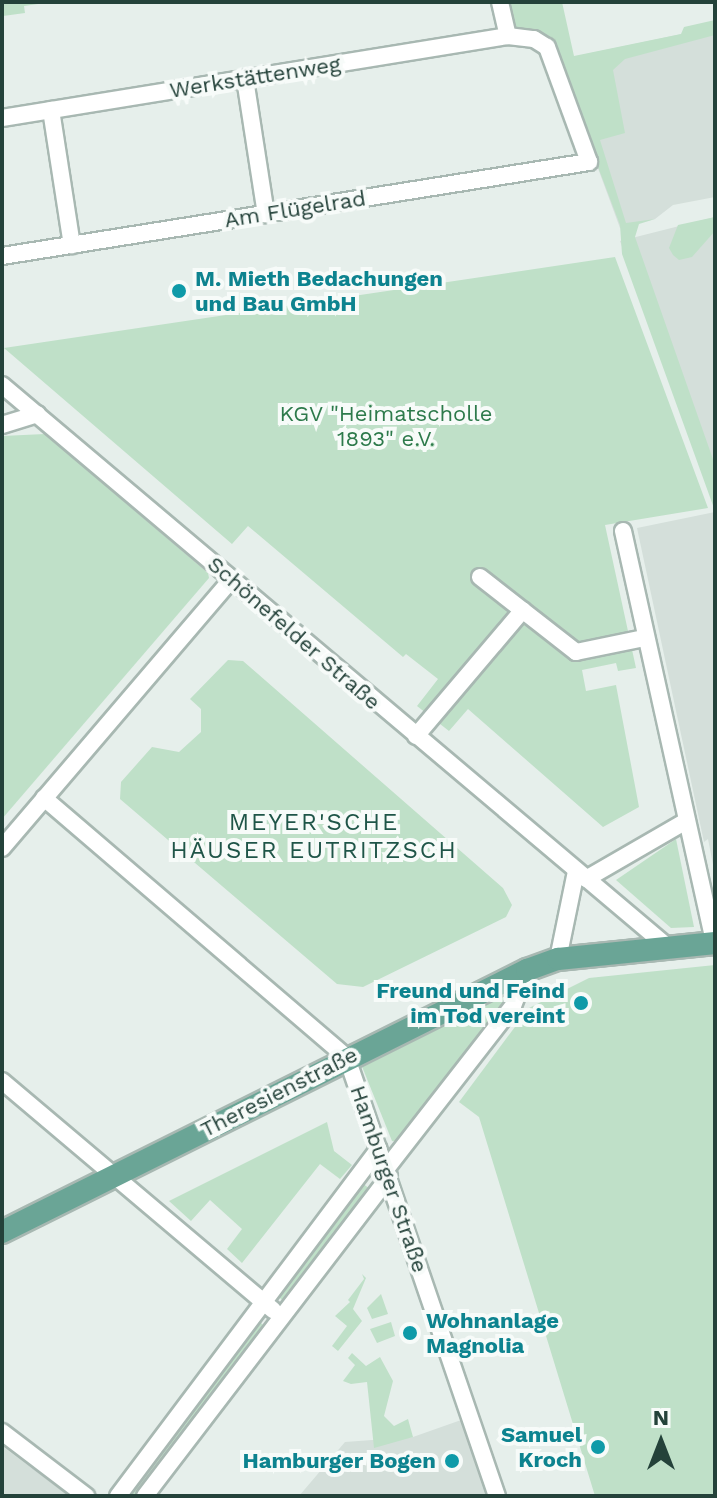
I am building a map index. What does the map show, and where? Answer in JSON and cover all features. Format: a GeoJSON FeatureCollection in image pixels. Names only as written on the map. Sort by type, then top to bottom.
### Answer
{"type":"FeatureCollection","features":[{"type":"Feature","properties":{"kind":"main road","name":"Theresienstraße"},"geometry":{"type":"LineString","coordinates":[[2,1232],[527,970],[558,959],[714,943]]}},
{"type":"Feature","properties":{"kind":"street"},"geometry":{"type":"LineString","coordinates":[[500,2],[508,36]]}},
{"type":"Feature","properties":{"kind":"street","name":"Werkstättenweg"},"geometry":{"type":"LineString","coordinates":[[2,118],[508,36]]}},
{"type":"Feature","properties":{"kind":"street","name":"Am Flügelrad"},"geometry":{"type":"LineString","coordinates":[[2,256],[589,162],[547,47],[534,39],[508,36]]}},
{"type":"Feature","properties":{"kind":"street"},"geometry":{"type":"LineString","coordinates":[[245,79],[266,214]]}},
{"type":"Feature","properties":{"kind":"street"},"geometry":{"type":"LineString","coordinates":[[51,110],[72,245]]}},
{"type":"Feature","properties":{"kind":"street","name":"Schönefelder Straße"},"geometry":{"type":"LineString","coordinates":[[2,385],[669,948]]}},
{"type":"Feature","properties":{"kind":"street"},"geometry":{"type":"LineString","coordinates":[[2,425],[37,414]]}},
{"type":"Feature","properties":{"kind":"street"},"geometry":{"type":"LineString","coordinates":[[623,531],[644,638],[714,943]]}},
{"type":"Feature","properties":{"kind":"street"},"geometry":{"type":"LineString","coordinates":[[480,577],[576,652],[644,638]]}},
{"type":"Feature","properties":{"kind":"street"},"geometry":{"type":"LineString","coordinates":[[2,848],[231,580]]}},
{"type":"Feature","properties":{"kind":"street"},"geometry":{"type":"LineString","coordinates":[[416,736],[523,610]]}},
{"type":"Feature","properties":{"kind":"street","name":"Hamburger Straße"},"geometry":{"type":"LineString","coordinates":[[44,798],[347,1058],[497,1496]]}},
{"type":"Feature","properties":{"kind":"street"},"geometry":{"type":"LineString","coordinates":[[558,959],[581,875],[686,821]]}},
{"type":"Feature","properties":{"kind":"street"},"geometry":{"type":"LineString","coordinates":[[145,1496],[513,1006],[527,970]]}},
{"type":"Feature","properties":{"kind":"street"},"geometry":{"type":"LineString","coordinates":[[2,1081],[281,1316]]}},
{"type":"Feature","properties":{"kind":"street"},"geometry":{"type":"LineString","coordinates":[[118,1496],[379,1149]]}},
{"type":"Feature","properties":{"kind":"street"},"geometry":{"type":"LineString","coordinates":[[2,1432],[86,1496]]}},
{"type":"Feature","properties":{"kind":"shaded area"},"geometry":{"type":"Polygon","coordinates":[[[715,27],[715,197],[673,205],[655,219],[620,228],[558,60],[715,27]]]}},
{"type":"Feature","properties":{"kind":"shaded area"},"geometry":{"type":"Polygon","coordinates":[[[715,217],[715,500],[620,241],[715,217]]]}},
{"type":"Feature","properties":{"kind":"shaded area"},"geometry":{"type":"Polygon","coordinates":[[[715,512],[715,875],[708,839],[704,842],[637,528],[715,512]]]}},
{"type":"Feature","properties":{"kind":"shaded area"},"geometry":{"type":"Polygon","coordinates":[[[464,1419],[490,1496],[299,1496],[345,1442],[413,1437],[464,1419]]]}},
{"type":"Feature","properties":{"kind":"shaded area"},"geometry":{"type":"Polygon","coordinates":[[[2,1446],[69,1496],[2,1496],[2,1446]]]}},
{"type":"Feature","properties":{"kind":"green space"},"geometry":{"type":"Polygon","coordinates":[[[2,2],[45,3],[24,6],[25,13],[3,16],[2,2]]]}},
{"type":"Feature","properties":{"kind":"green space"},"geometry":{"type":"Polygon","coordinates":[[[508,2],[562,2],[574,56],[681,34],[684,27],[715,20],[715,35],[625,59],[613,70],[625,133],[600,140],[626,223],[655,219],[639,224],[635,237],[715,465],[715,511],[622,254],[620,225],[551,43],[541,36],[514,28],[508,2]]]}},
{"type":"Feature","properties":{"kind":"green space"},"geometry":{"type":"Polygon","coordinates":[[[715,217],[715,231],[692,257],[679,260],[673,255],[669,248],[678,225],[715,217]]]}},
{"type":"Feature","properties":{"kind":"green space","name":"KGV \"Heimatscholle 1893\" e.V."},"geometry":{"type":"Polygon","coordinates":[[[615,257],[708,508],[605,525],[636,668],[618,671],[616,663],[582,670],[586,691],[616,685],[639,807],[603,827],[468,709],[449,731],[417,706],[438,679],[406,654],[403,657],[248,526],[232,544],[4,348],[615,257]]]}},
{"type":"Feature","properties":{"kind":"green space"},"geometry":{"type":"Polygon","coordinates":[[[45,434],[208,573],[209,578],[2,819],[2,436],[45,434]]]}},
{"type":"Feature","properties":{"kind":"green space"},"geometry":{"type":"Polygon","coordinates":[[[228,660],[243,661],[503,888],[512,905],[506,917],[363,987],[337,984],[120,799],[121,782],[152,747],[179,752],[201,732],[201,709],[190,699],[228,660]]]}},
{"type":"Feature","properties":{"kind":"green space"},"geometry":{"type":"Polygon","coordinates":[[[676,839],[694,927],[671,928],[616,880],[676,839]]]}},
{"type":"Feature","properties":{"kind":"green space"},"geometry":{"type":"Polygon","coordinates":[[[715,965],[715,1496],[595,1496],[479,1117],[459,1102],[529,1008],[589,978],[715,965]]]}},
{"type":"Feature","properties":{"kind":"green space"},"geometry":{"type":"Polygon","coordinates":[[[497,995],[503,996],[504,1006],[398,1142],[392,1141],[361,1064],[497,995]]]}},
{"type":"Feature","properties":{"kind":"green space"},"geometry":{"type":"Polygon","coordinates":[[[327,1122],[334,1151],[352,1165],[340,1179],[320,1164],[242,1263],[227,1249],[242,1229],[210,1200],[191,1221],[169,1201],[327,1122]]]}},
{"type":"Feature","properties":{"kind":"green space"},"geometry":{"type":"Polygon","coordinates":[[[361,1182],[371,1190],[287,1300],[282,1300],[278,1296],[361,1182]]]}},
{"type":"Feature","properties":{"kind":"green space"},"geometry":{"type":"Polygon","coordinates":[[[362,1274],[366,1278],[353,1309],[362,1321],[338,1351],[332,1346],[347,1326],[335,1316],[350,1302],[348,1300],[364,1279],[362,1274]]]}},
{"type":"Feature","properties":{"kind":"green space"},"geometry":{"type":"Polygon","coordinates":[[[381,1294],[388,1314],[372,1319],[367,1308],[381,1294]]]}},
{"type":"Feature","properties":{"kind":"green space"},"geometry":{"type":"Polygon","coordinates":[[[259,1321],[266,1328],[141,1496],[126,1496],[259,1321]]]}},
{"type":"Feature","properties":{"kind":"green space"},"geometry":{"type":"Polygon","coordinates":[[[391,1322],[395,1336],[377,1343],[370,1329],[391,1322]]]}},
{"type":"Feature","properties":{"kind":"green space"},"geometry":{"type":"Polygon","coordinates":[[[352,1353],[366,1366],[380,1357],[393,1381],[384,1416],[394,1426],[408,1419],[413,1437],[374,1448],[367,1382],[351,1384],[343,1381],[355,1365],[348,1358],[352,1353]]]}},
{"type":"Feature","properties":{"kind":"place","name":"M. Mieth Bedachungen und Bau GmbH"},"geometry":{"type":"Point","coordinates":[179,291]}},
{"type":"Feature","properties":{"kind":"place","name":"Freund und Feind im Tod vereint"},"geometry":{"type":"Point","coordinates":[581,1003]}},
{"type":"Feature","properties":{"kind":"place","name":"Wohnanlage Magnolia"},"geometry":{"type":"Point","coordinates":[410,1333]}},
{"type":"Feature","properties":{"kind":"place","name":"Samuel Kroch"},"geometry":{"type":"Point","coordinates":[598,1447]}},
{"type":"Feature","properties":{"kind":"place","name":"Hamburger Bogen"},"geometry":{"type":"Point","coordinates":[452,1461]}},
{"type":"Feature","properties":{"kind":"district","name":"MEYER'SCHE HÄUSER EUTRITZSCH"},"geometry":{"type":"Point","coordinates":[314,837]}}]}
